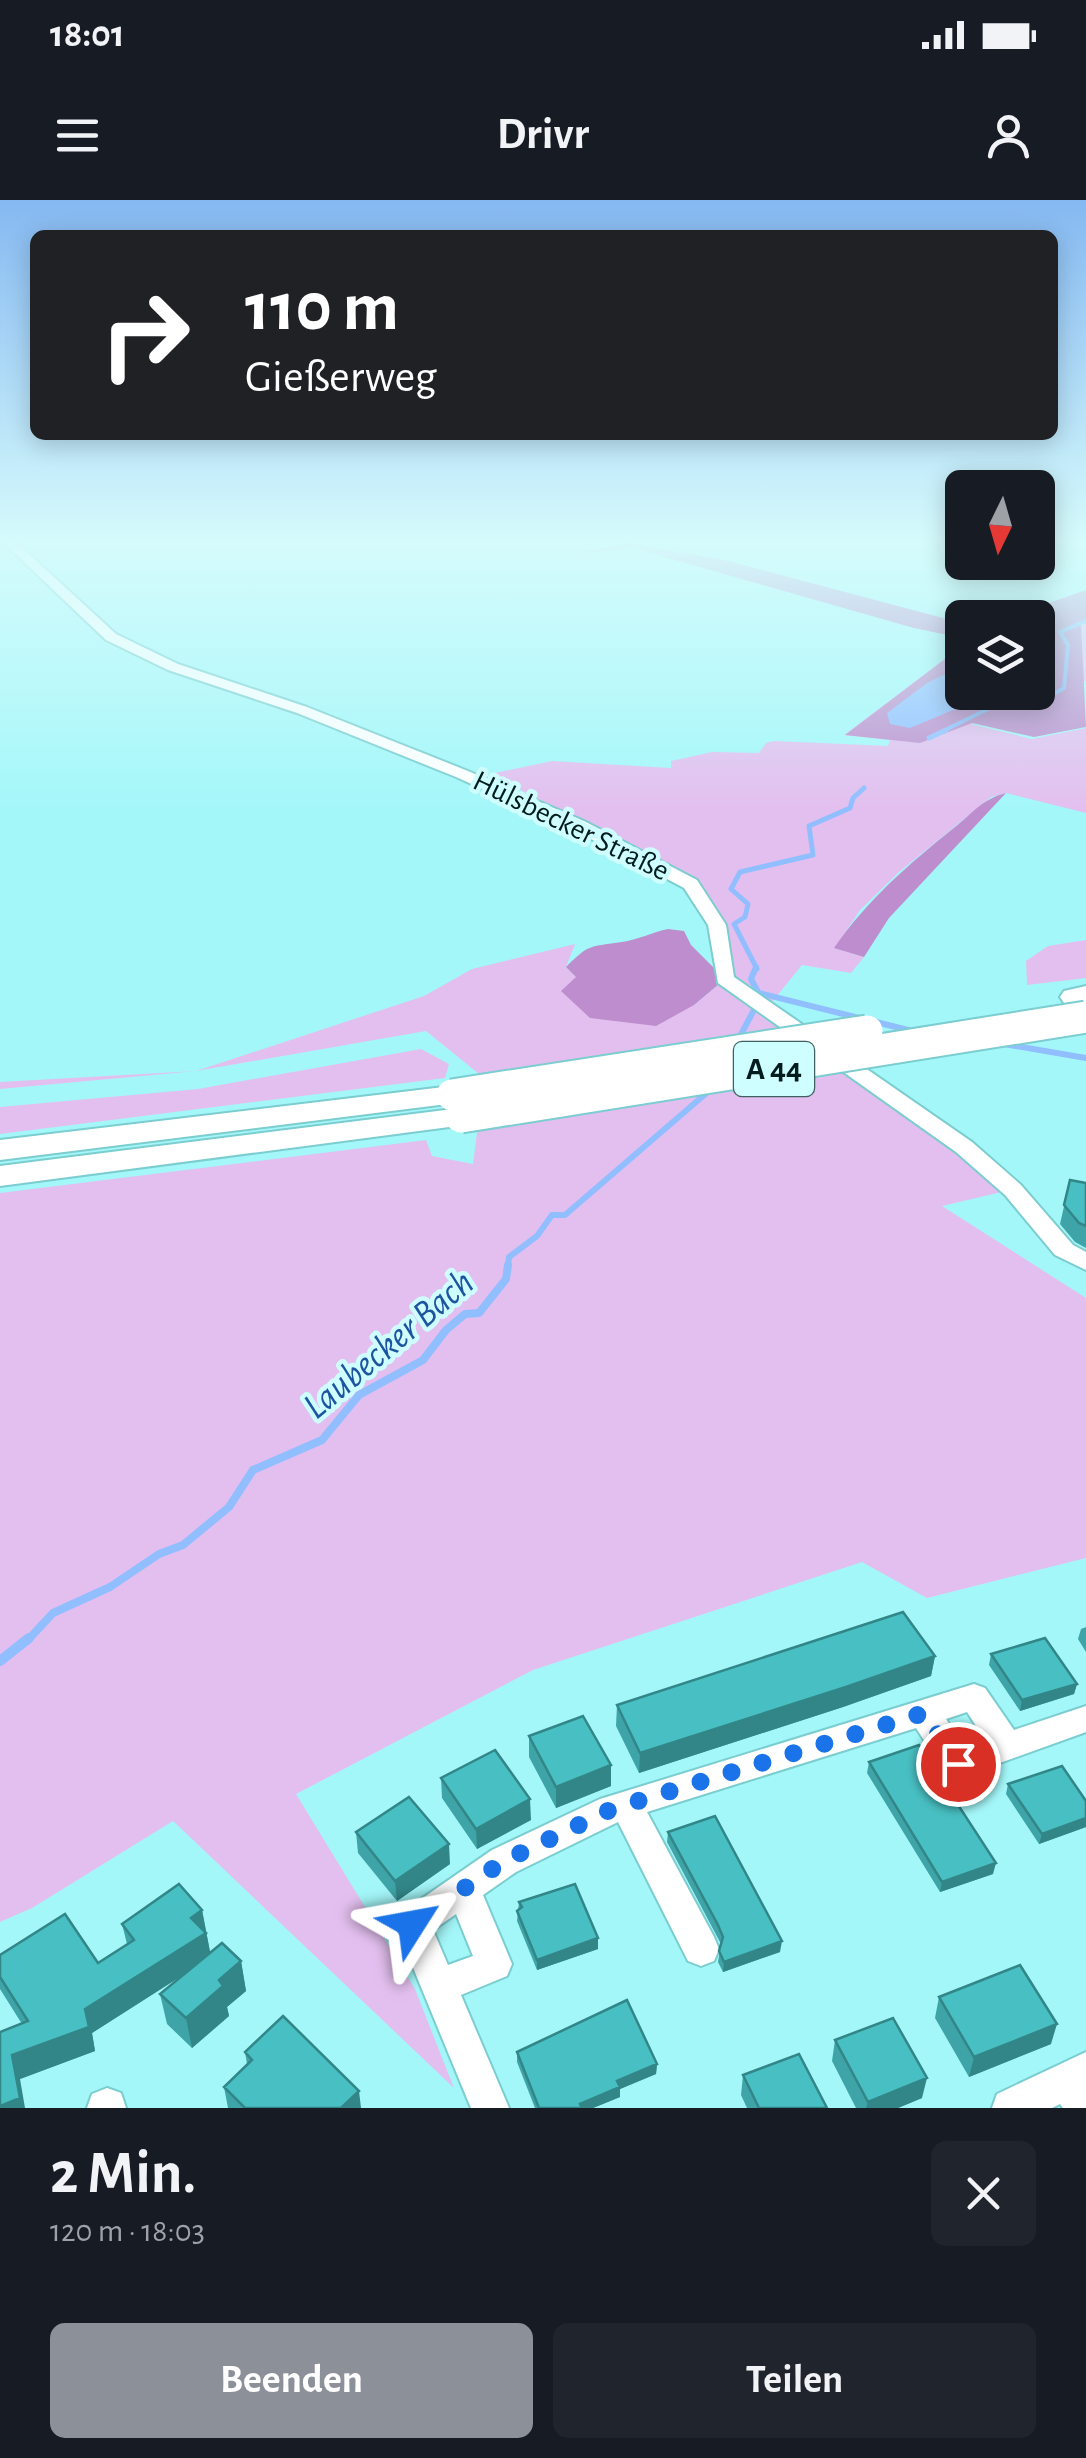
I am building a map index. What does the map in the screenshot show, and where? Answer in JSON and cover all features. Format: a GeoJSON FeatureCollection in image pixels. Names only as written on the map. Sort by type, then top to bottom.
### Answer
{"type":"FeatureCollection","features":[{"type":"Feature","properties":{"kind":"highway","name":"A 44"},"geometry":{"type":"LineString","coordinates":[[0,1176],[457,1106],[1082,1003]]}},
{"type":"Feature","properties":{"kind":"highway","name":"A 44"},"geometry":{"type":"LineString","coordinates":[[0,1150],[457,1106]]}},
{"type":"Feature","properties":{"kind":"street","name":"Hülsbecker Straße"},"geometry":{"type":"LineString","coordinates":[[105,631],[172,667],[302,710],[462,774],[578,825],[691,884],[717,926],[725,979],[964,1147],[1013,1190],[1064,1250],[1086,1262]]}},
{"type":"Feature","properties":{"kind":"street"},"geometry":{"type":"LineString","coordinates":[[490,2108],[412,1924],[504,1861],[626,1805],[974,1697],[1007,1746]]}},
{"type":"Feature","properties":{"kind":"street"},"geometry":{"type":"LineString","coordinates":[[924,1713],[958,1764],[1086,1719]]}},
{"type":"Feature","properties":{"kind":"street"},"geometry":{"type":"LineString","coordinates":[[626,1805],[701,1949]]}},
{"type":"Feature","properties":{"kind":"street"},"geometry":{"type":"LineString","coordinates":[[439,1986],[494,1964],[463,1889]]}},
{"type":"Feature","properties":{"kind":"street"},"geometry":{"type":"LineString","coordinates":[[1011,2108],[1080,2087]]}},
{"type":"Feature","properties":{"kind":"shaded area"},"geometry":{"type":"Polygon","coordinates":[[[1055,631],[1081,631],[1086,727],[1034,737],[972,723],[920,743],[845,735],[945,659],[945,710],[1055,710],[1055,631]]]}},
{"type":"Feature","properties":{"kind":"shaded area"},"geometry":{"type":"Polygon","coordinates":[[[1075,631],[1086,631],[1086,681],[1055,693],[1055,664],[1075,631]]]}},
{"type":"Feature","properties":{"kind":"shaded area"},"geometry":{"type":"Polygon","coordinates":[[[945,659],[945,710],[1008,710],[971,724],[1032,739],[1086,728],[1086,813],[1006,793],[991,797],[899,872],[860,910],[835,948],[864,957],[851,973],[802,965],[772,1002],[734,977],[724,923],[694,880],[490,774],[552,761],[671,768],[671,761],[712,752],[759,753],[766,743],[774,741],[888,746],[890,740],[844,735],[945,659]]]}},
{"type":"Feature","properties":{"kind":"shaded area"},"geometry":{"type":"Polygon","coordinates":[[[1006,793],[889,918],[864,957],[834,948],[905,869],[978,807],[1006,793]]]}},
{"type":"Feature","properties":{"kind":"shaded area"},"geometry":{"type":"Polygon","coordinates":[[[668,929],[684,931],[691,945],[725,979],[694,1005],[656,1026],[590,1018],[561,991],[576,977],[566,967],[586,950],[668,929]]]}},
{"type":"Feature","properties":{"kind":"shaded area"},"geometry":{"type":"Polygon","coordinates":[[[1086,940],[1086,978],[1027,985],[1026,961],[1048,946],[1086,940]]]}},
{"type":"Feature","properties":{"kind":"shaded area"},"geometry":{"type":"Polygon","coordinates":[[[575,944],[566,967],[576,977],[694,1005],[725,979],[963,1150],[1006,1191],[942,1206],[1086,1298],[1086,1558],[927,1598],[862,1562],[533,1670],[296,1794],[415,1989],[454,2088],[173,1821],[32,1908],[0,1922],[0,1193],[426,1140],[432,1156],[473,1164],[484,1078],[426,1031],[196,1071],[424,996],[472,969],[575,944]]]}},
{"type":"Feature","properties":{"kind":"shaded area"},"geometry":{"type":"Polygon","coordinates":[[[421,1049],[449,1064],[445,1078],[0,1134],[0,1107],[198,1089],[421,1049]]]}},
{"type":"Feature","properties":{"kind":"shaded area"},"geometry":{"type":"Polygon","coordinates":[[[196,1071],[0,1089],[0,1082],[196,1071]]]}},
{"type":"Feature","properties":{"kind":"water"},"geometry":{"type":"Polygon","coordinates":[[[945,674],[945,710],[953,710],[910,728],[890,724],[887,713],[945,674]]]}},
{"type":"Feature","properties":{"kind":"building"},"geometry":{"type":"Polygon","coordinates":[[[1070,1180],[1086,1183],[1086,1226],[1064,1205],[1070,1180]]]}},
{"type":"Feature","properties":{"kind":"building"},"geometry":{"type":"Polygon","coordinates":[[[903,1612],[935,1656],[640,1753],[617,1705],[903,1612]]]}},
{"type":"Feature","properties":{"kind":"building"},"geometry":{"type":"Polygon","coordinates":[[[1045,1638],[1077,1684],[1022,1700],[991,1654],[1045,1638]]]}},
{"type":"Feature","properties":{"kind":"building"},"geometry":{"type":"Polygon","coordinates":[[[583,1716],[611,1765],[556,1787],[529,1736],[583,1716]]]}},
{"type":"Feature","properties":{"kind":"building"},"geometry":{"type":"Polygon","coordinates":[[[919,1745],[996,1863],[942,1882],[869,1762],[919,1745]]]}},
{"type":"Feature","properties":{"kind":"building"},"geometry":{"type":"Polygon","coordinates":[[[495,1750],[530,1799],[476,1829],[441,1778],[495,1750]]]}},
{"type":"Feature","properties":{"kind":"building"},"geometry":{"type":"Polygon","coordinates":[[[1062,1766],[1086,1801],[1086,1818],[1042,1834],[1008,1784],[1062,1766]]]}},
{"type":"Feature","properties":{"kind":"building"},"geometry":{"type":"Polygon","coordinates":[[[409,1797],[449,1844],[395,1881],[356,1832],[409,1797]]]}},
{"type":"Feature","properties":{"kind":"building"},"geometry":{"type":"Polygon","coordinates":[[[715,1816],[782,1941],[724,1962],[719,1951],[723,1937],[718,1925],[668,1832],[715,1816]]]}},
{"type":"Feature","properties":{"kind":"building"},"geometry":{"type":"Polygon","coordinates":[[[179,1884],[202,1910],[191,1918],[206,1933],[85,2009],[89,2027],[12,2055],[20,2098],[0,2106],[0,2032],[28,2021],[0,1977],[0,1955],[65,1914],[98,1963],[134,1940],[122,1924],[179,1884]]]}},
{"type":"Feature","properties":{"kind":"building"},"geometry":{"type":"Polygon","coordinates":[[[575,1884],[598,1938],[537,1960],[517,1911],[522,1907],[519,1902],[575,1884]]]}},
{"type":"Feature","properties":{"kind":"building"},"geometry":{"type":"Polygon","coordinates":[[[222,1943],[241,1961],[219,1980],[223,1986],[186,2018],[160,1994],[222,1943]]]}},
{"type":"Feature","properties":{"kind":"building"},"geometry":{"type":"Polygon","coordinates":[[[1020,1965],[1057,2024],[974,2057],[939,1997],[1020,1965]]]}},
{"type":"Feature","properties":{"kind":"building"},"geometry":{"type":"Polygon","coordinates":[[[627,2000],[657,2064],[617,2081],[620,2087],[580,2104],[582,2108],[539,2108],[517,2052],[627,2000]]]}},
{"type":"Feature","properties":{"kind":"building"},"geometry":{"type":"Polygon","coordinates":[[[283,2016],[359,2091],[341,2108],[245,2108],[224,2087],[252,2060],[245,2052],[283,2016]]]}},
{"type":"Feature","properties":{"kind":"building"},"geometry":{"type":"Polygon","coordinates":[[[893,2018],[927,2078],[868,2102],[835,2040],[893,2018]]]}},
{"type":"Feature","properties":{"kind":"building"},"geometry":{"type":"Polygon","coordinates":[[[799,2054],[827,2108],[759,2108],[743,2075],[799,2054]]]}},
{"type":"Feature","properties":{"kind":"waterway","name":"Laubecker Bach"},"geometry":{"type":"LineString","coordinates":[[941,732],[996,705],[1043,700],[1064,688],[1068,645],[1062,631]]}},
{"type":"Feature","properties":{"kind":"waterway","name":"Laubecker Bach"},"geometry":{"type":"LineString","coordinates":[[929,738],[946,730]]}},
{"type":"Feature","properties":{"kind":"waterway","name":"Laubecker Bach"},"geometry":{"type":"LineString","coordinates":[[756,967],[734,924],[745,917],[748,904],[731,889],[740,872],[813,855],[809,826],[850,808],[853,798],[864,788]]}},
{"type":"Feature","properties":{"kind":"waterway","name":"Laubecker Bach"},"geometry":{"type":"LineString","coordinates":[[756,967],[751,979],[759,994]]}},
{"type":"Feature","properties":{"kind":"waterway"},"geometry":{"type":"LineString","coordinates":[[759,993],[859,1018]]}},
{"type":"Feature","properties":{"kind":"waterway","name":"Laubecker Bach"},"geometry":{"type":"LineString","coordinates":[[738,1040],[755,1008]]}},
{"type":"Feature","properties":{"kind":"waterway"},"geometry":{"type":"LineString","coordinates":[[876,1022],[912,1031]]}},
{"type":"Feature","properties":{"kind":"waterway"},"geometry":{"type":"LineString","coordinates":[[1004,1044],[1086,1058]]}},
{"type":"Feature","properties":{"kind":"waterway","name":"Laubecker Bach"},"geometry":{"type":"LineString","coordinates":[[508,1267],[509,1257],[537,1236],[552,1215],[565,1215],[710,1090]]}},
{"type":"Feature","properties":{"kind":"waterway","name":"Laubecker Bach"},"geometry":{"type":"LineString","coordinates":[[27,1641],[53,1613],[110,1587],[159,1554],[183,1545],[229,1507],[253,1470],[322,1440],[359,1395],[423,1360],[446,1330],[465,1314],[479,1313],[506,1279],[508,1265]]}},
{"type":"Feature","properties":{"kind":"waterway","name":"Laubecker Bach"},"geometry":{"type":"LineString","coordinates":[[0,1661],[29,1638]]}},
{"type":"Feature","properties":{"kind":"route"},"geometry":{"type":"LineString","coordinates":[[412,1924],[504,1861],[612,1809],[924,1713],[958,1764]]}}]}
